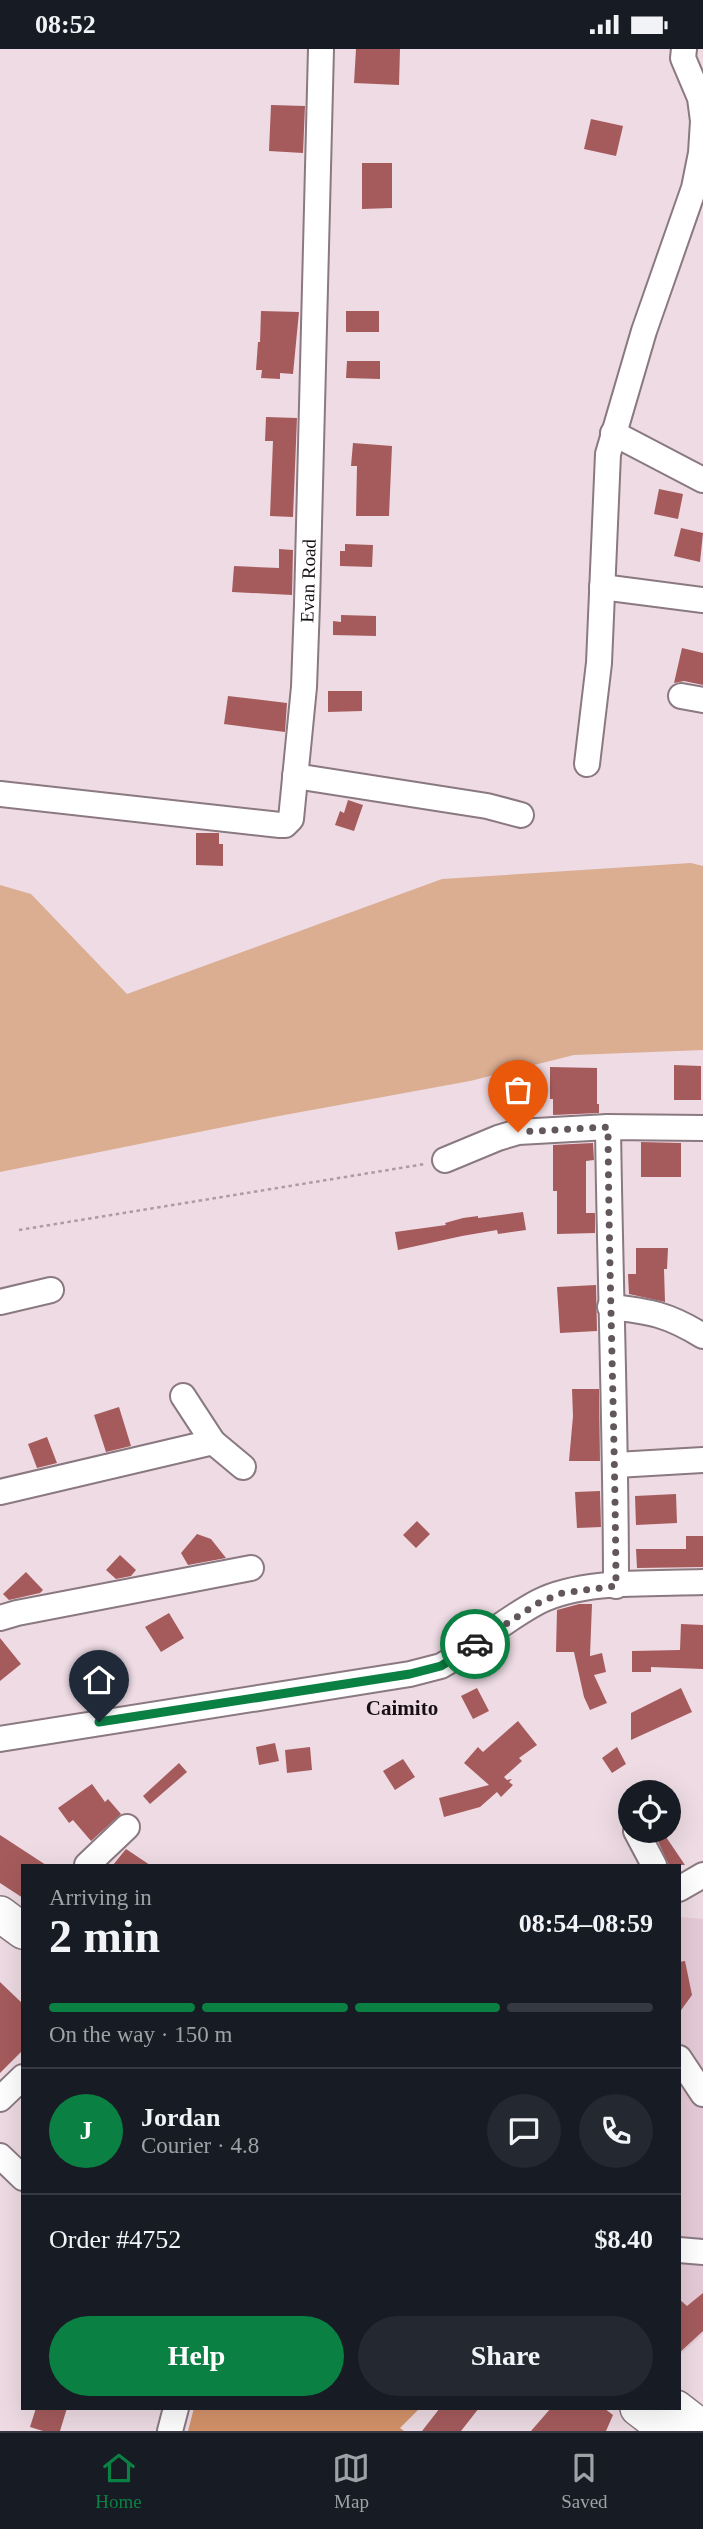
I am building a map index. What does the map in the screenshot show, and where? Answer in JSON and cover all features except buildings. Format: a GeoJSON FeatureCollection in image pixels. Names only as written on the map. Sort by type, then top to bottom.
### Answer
{"type":"FeatureCollection","features":[{"type":"Feature","properties":{"kind":"highway"},"geometry":{"type":"LineString","coordinates":[[0,1914],[21,1930]]}},
{"type":"Feature","properties":{"kind":"highway"},"geometry":{"type":"LineString","coordinates":[[641,2410],[668,2431]]}},
{"type":"Feature","properties":{"kind":"highway"},"geometry":{"type":"LineString","coordinates":[[679,2410],[703,2429]]}},
{"type":"Feature","properties":{"kind":"street","name":"Evan Road"},"geometry":{"type":"LineString","coordinates":[[0,795],[280,825],[285,825],[291,819],[304,687],[321,49]]}},
{"type":"Feature","properties":{"kind":"street"},"geometry":{"type":"LineString","coordinates":[[587,764],[599,663],[608,454],[644,331],[694,188],[701,153],[701,99],[683,58],[684,49]]}},
{"type":"Feature","properties":{"kind":"street"},"geometry":{"type":"LineString","coordinates":[[613,433],[703,480]]}},
{"type":"Feature","properties":{"kind":"street"},"geometry":{"type":"LineString","coordinates":[[602,587],[703,600]]}},
{"type":"Feature","properties":{"kind":"street"},"geometry":{"type":"LineString","coordinates":[[295,776],[487,806],[521,815]]}},
{"type":"Feature","properties":{"kind":"street"},"geometry":{"type":"LineString","coordinates":[[445,1160],[498,1137],[518,1132],[608,1127],[703,1128]]}},
{"type":"Feature","properties":{"kind":"street"},"geometry":{"type":"LineString","coordinates":[[608,1127],[610,1307],[616,1465],[616,1586]]}},
{"type":"Feature","properties":{"kind":"street"},"geometry":{"type":"LineString","coordinates":[[0,1302],[51,1290]]}},
{"type":"Feature","properties":{"kind":"street"},"geometry":{"type":"LineString","coordinates":[[610,1307],[667,1316],[703,1336]]}},
{"type":"Feature","properties":{"kind":"street"},"geometry":{"type":"LineString","coordinates":[[183,1396],[213,1442],[243,1467]]}},
{"type":"Feature","properties":{"kind":"street"},"geometry":{"type":"LineString","coordinates":[[0,1492],[213,1442]]}},
{"type":"Feature","properties":{"kind":"street"},"geometry":{"type":"LineString","coordinates":[[616,1465],[703,1460]]}},
{"type":"Feature","properties":{"kind":"street"},"geometry":{"type":"LineString","coordinates":[[0,1618],[53,1605],[251,1568]]}},
{"type":"Feature","properties":{"kind":"street"},"geometry":{"type":"LineString","coordinates":[[0,1739],[426,1671],[453,1659],[540,1602],[562,1593],[616,1586],[703,1582]]}},
{"type":"Feature","properties":{"kind":"street"},"geometry":{"type":"LineString","coordinates":[[88,1864],[127,1827]]}},
{"type":"Feature","properties":{"kind":"street"},"geometry":{"type":"LineString","coordinates":[[642,1843],[653,1864]]}},
{"type":"Feature","properties":{"kind":"street"},"geometry":{"type":"LineString","coordinates":[[681,1888],[703,1875]]}},
{"type":"Feature","properties":{"kind":"street"},"geometry":{"type":"LineString","coordinates":[[681,2061],[703,2094]]}},
{"type":"Feature","properties":{"kind":"street"},"geometry":{"type":"LineString","coordinates":[[0,2099],[21,2079]]}},
{"type":"Feature","properties":{"kind":"street"},"geometry":{"type":"LineString","coordinates":[[0,2156],[21,2176]]}},
{"type":"Feature","properties":{"kind":"street"},"geometry":{"type":"LineString","coordinates":[[681,2250],[703,2252]]}},
{"type":"Feature","properties":{"kind":"street"},"geometry":{"type":"LineString","coordinates":[[170,2431],[175,2410]]}},
{"type":"Feature","properties":{"kind":"path"},"geometry":{"type":"LineString","coordinates":[[19,1230],[445,1160]]}},
{"type":"Feature","properties":{"kind":"shaded area"},"geometry":{"type":"Polygon","coordinates":[[[691,863],[703,866],[703,1050],[574,1055],[470,1081],[0,1172],[0,885],[31,894],[127,994],[442,879],[691,863]]]}},
{"type":"Feature","properties":{"kind":"shaded area"},"geometry":{"type":"Polygon","coordinates":[[[681,1917],[703,1919],[703,2334],[681,2354],[681,1917]]]}},
{"type":"Feature","properties":{"kind":"shaded area"},"geometry":{"type":"Polygon","coordinates":[[[193,2410],[418,2410],[400,2428],[404,2431],[188,2431],[193,2410]]]}},
{"type":"Feature","properties":{"kind":"way so far"},"geometry":{"type":"LineString","coordinates":[[475,1644],[540,1602],[562,1593],[616,1586],[616,1465],[610,1307],[608,1127],[518,1132]]}},
{"type":"Feature","properties":{"kind":"district","name":"Caimito"},"geometry":{"type":"Point","coordinates":[402,1708]}},
{"type":"Feature","properties":{"kind":"route"},"geometry":{"type":"LineString","coordinates":[[99,1722],[426,1671],[441,1666],[475,1644]]}}]}
